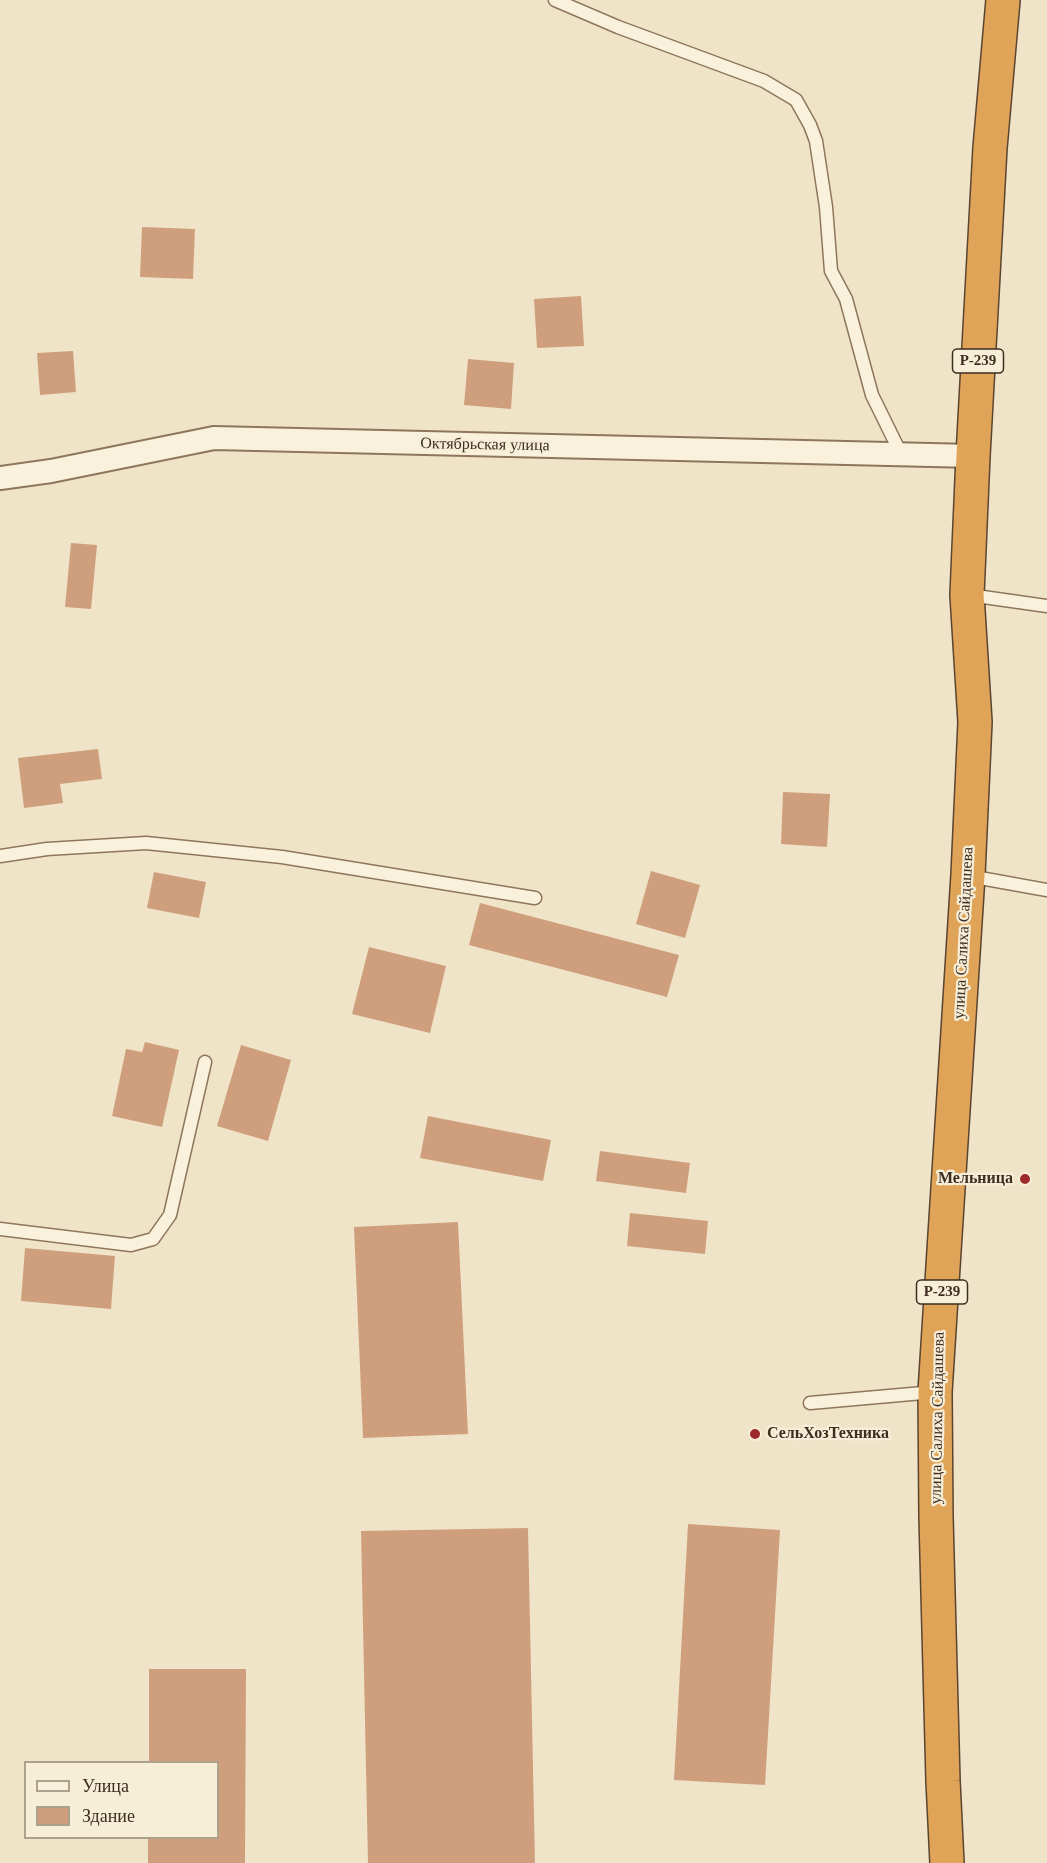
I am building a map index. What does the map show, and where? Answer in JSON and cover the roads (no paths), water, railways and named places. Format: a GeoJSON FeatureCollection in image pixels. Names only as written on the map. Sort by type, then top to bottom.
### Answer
{"type":"FeatureCollection","features":[{"type":"Feature","properties":{"kind":"highway","name":"Р-239"},"geometry":{"type":"LineString","coordinates":[[967,595],[990,148],[1003,0]]}},
{"type":"Feature","properties":{"kind":"highway","name":"улица Салиха Сайдашева"},"geometry":{"type":"LineString","coordinates":[[947,1863],[936,1517],[935,1392],[968,875],[975,722],[967,595]]}},
{"type":"Feature","properties":{"kind":"street","name":"Октябрьская улица"},"geometry":{"type":"LineString","coordinates":[[0,478],[51,471],[214,438],[973,456]]}},
{"type":"Feature","properties":{"kind":"lane"},"geometry":{"type":"LineString","coordinates":[[555,0],[618,27],[764,81],[796,100],[810,124],[816,141],[826,207],[831,271],[846,299],[872,395],[901,454]]}},
{"type":"Feature","properties":{"kind":"lane"},"geometry":{"type":"LineString","coordinates":[[967,595],[1047,606]]}},
{"type":"Feature","properties":{"kind":"lane"},"geometry":{"type":"LineString","coordinates":[[0,856],[46,849],[146,843],[282,857],[534,898]]}},
{"type":"Feature","properties":{"kind":"lane"},"geometry":{"type":"LineString","coordinates":[[968,875],[1047,890]]}},
{"type":"Feature","properties":{"kind":"lane"},"geometry":{"type":"LineString","coordinates":[[0,1229],[131,1245],[153,1239],[170,1215],[206,1062]]}},
{"type":"Feature","properties":{"kind":"lane"},"geometry":{"type":"LineString","coordinates":[[810,1403],[935,1392]]}},
{"type":"Feature","properties":{"kind":"place","name":"Мельница"},"geometry":{"type":"Point","coordinates":[1025,1179]}},
{"type":"Feature","properties":{"kind":"place","name":"СельХозТехника"},"geometry":{"type":"Point","coordinates":[755,1434]}}]}
